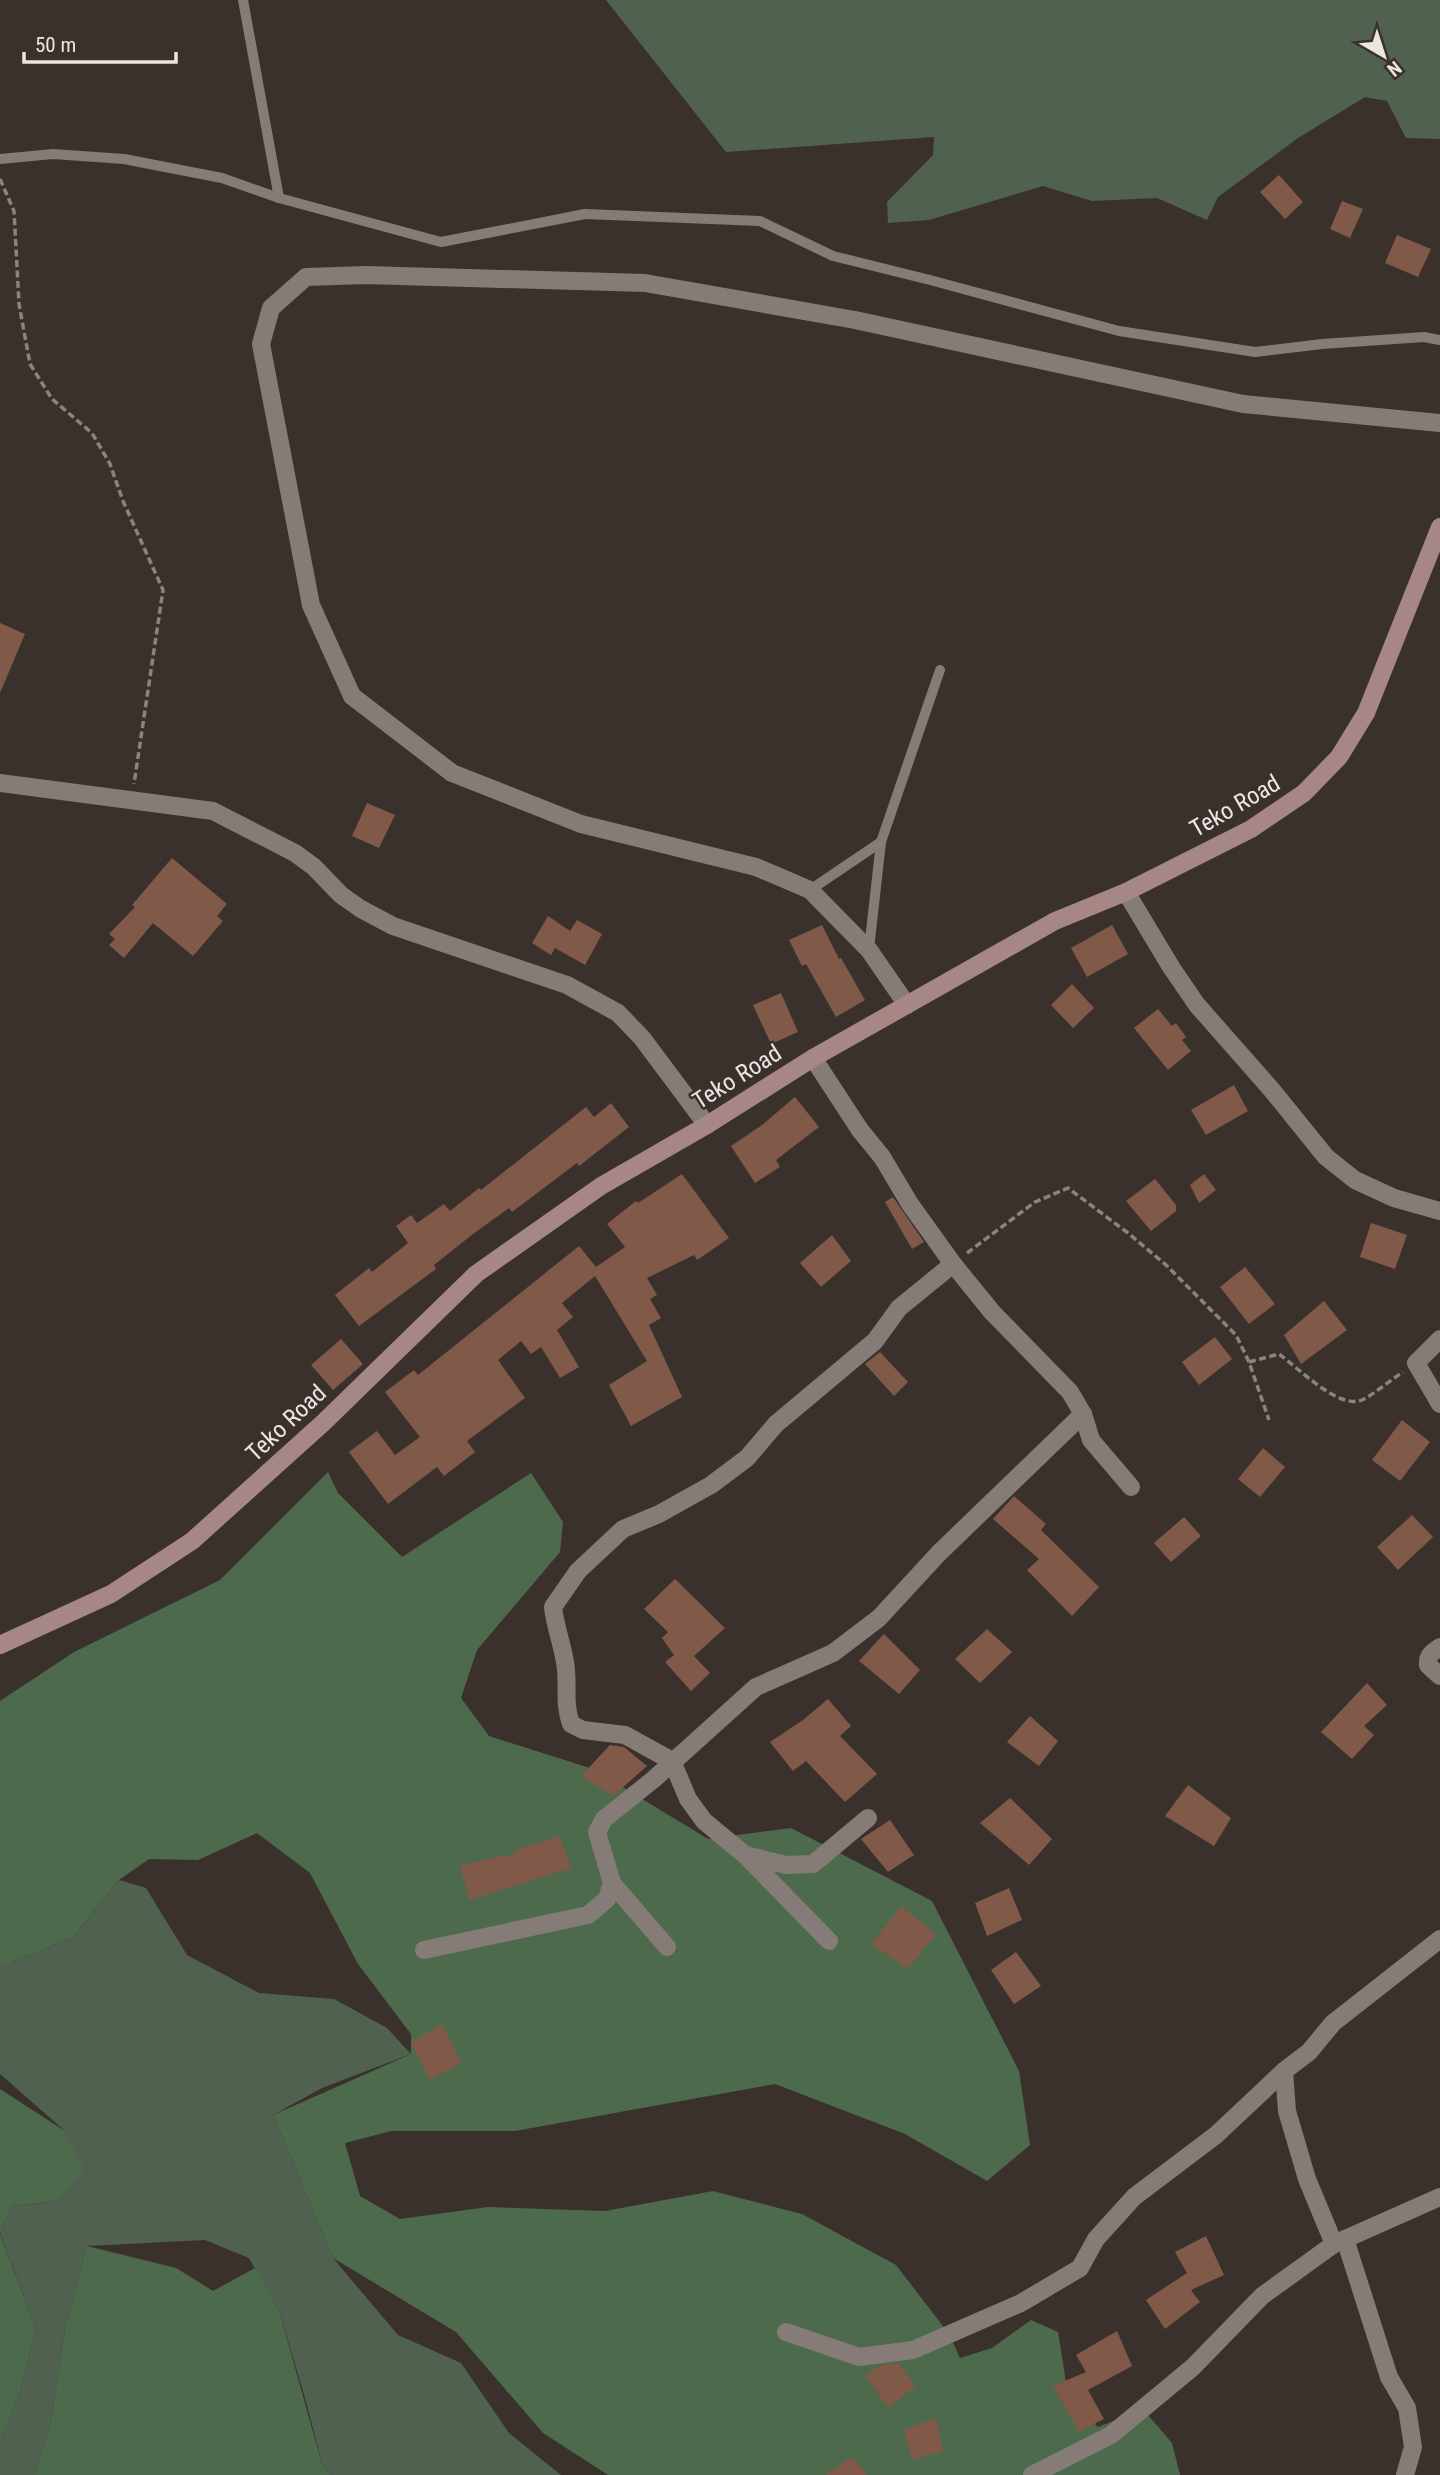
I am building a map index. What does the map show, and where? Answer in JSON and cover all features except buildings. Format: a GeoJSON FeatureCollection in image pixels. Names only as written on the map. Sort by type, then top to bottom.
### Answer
{"type":"FeatureCollection","features":[{"type":"Feature","properties":{"kind":"street"},"geometry":{"type":"LineString","coordinates":[[907,1005],[869,950],[810,890],[756,867],[581,824],[452,773],[352,695],[312,605],[261,344],[271,308],[306,277],[366,275],[645,283],[855,320],[1243,404],[1440,423]]}},
{"type":"Feature","properties":{"kind":"street","name":"Teko Road"},"geometry":{"type":"LineString","coordinates":[[0,1645],[111,1594],[192,1541],[323,1423],[476,1273],[601,1186],[813,1058],[1055,921],[1126,892],[1251,829],[1304,793],[1339,757],[1366,713],[1440,527]]}},
{"type":"Feature","properties":{"kind":"street"},"geometry":{"type":"LineString","coordinates":[[0,783],[213,811],[295,853],[314,867],[341,895],[360,909],[393,926],[568,985],[618,1013],[642,1038],[706,1125]]}},
{"type":"Feature","properties":{"kind":"street"},"geometry":{"type":"LineString","coordinates":[[1126,892],[1197,1005],[1326,1157],[1355,1180],[1394,1198],[1440,1211]]}},
{"type":"Feature","properties":{"kind":"street"},"geometry":{"type":"LineString","coordinates":[[813,1058],[953,1264],[992,1312],[1070,1392],[1083,1414],[1091,1440],[1131,1488]]}},
{"type":"Feature","properties":{"kind":"street"},"geometry":{"type":"LineString","coordinates":[[829,1941],[745,1855],[704,1821],[688,1799],[672,1761],[625,1735],[583,1730],[571,1724],[566,1708],[565,1664],[554,1625],[553,1607],[578,1571],[623,1529],[659,1514],[711,1485],[747,1458],[776,1424],[876,1341],[899,1308],[953,1264]]}},
{"type":"Feature","properties":{"kind":"street"},"geometry":{"type":"LineString","coordinates":[[1440,1339],[1416,1363],[1440,1404]]}},
{"type":"Feature","properties":{"kind":"street"},"geometry":{"type":"LineString","coordinates":[[667,1947],[612,1883],[597,1832],[604,1819],[654,1779],[756,1687],[832,1653],[879,1618],[939,1553],[1083,1414]]}},
{"type":"Feature","properties":{"kind":"street"},"geometry":{"type":"LineString","coordinates":[[1440,1647],[1427,1660],[1428,1665],[1440,1676]]}},
{"type":"Feature","properties":{"kind":"street"},"geometry":{"type":"LineString","coordinates":[[745,1855],[786,1865],[813,1864],[869,1818]]}},
{"type":"Feature","properties":{"kind":"street"},"geometry":{"type":"LineString","coordinates":[[425,1951],[588,1915],[607,1899],[612,1883]]}},
{"type":"Feature","properties":{"kind":"street"},"geometry":{"type":"LineString","coordinates":[[786,2332],[859,2357],[913,2350],[1021,2303],[1080,2267],[1096,2239],[1134,2197],[1216,2135],[1308,2052],[1333,2022],[1440,1939]]}},
{"type":"Feature","properties":{"kind":"street"},"geometry":{"type":"LineString","coordinates":[[1284,2071],[1287,2111],[1307,2179],[1340,2241],[1389,2376],[1407,2407],[1413,2447],[1405,2475]]}},
{"type":"Feature","properties":{"kind":"street"},"geometry":{"type":"LineString","coordinates":[[1032,2475],[1111,2435],[1193,2367],[1262,2296],[1340,2241],[1440,2197]]}},
{"type":"Feature","properties":{"kind":"lane"},"geometry":{"type":"LineString","coordinates":[[243,0],[279,198]]}},
{"type":"Feature","properties":{"kind":"lane"},"geometry":{"type":"LineString","coordinates":[[0,159],[53,154],[124,159],[222,178],[279,198],[441,242],[585,214],[760,221],[833,256],[930,279],[1119,331],[1255,352],[1386,339],[1424,337],[1440,340]]}},
{"type":"Feature","properties":{"kind":"lane"},"geometry":{"type":"LineString","coordinates":[[869,950],[881,842],[940,670]]}},
{"type":"Feature","properties":{"kind":"lane"},"geometry":{"type":"LineString","coordinates":[[810,890],[881,842]]}},
{"type":"Feature","properties":{"kind":"path"},"geometry":{"type":"LineString","coordinates":[[0,179],[14,211],[19,304],[30,364],[52,398],[92,433],[110,464],[123,501],[163,590],[132,800]]}},
{"type":"Feature","properties":{"kind":"path"},"geometry":{"type":"LineString","coordinates":[[953,1264],[1035,1202],[1068,1188],[1166,1265],[1236,1335],[1249,1362],[1269,1420]]}},
{"type":"Feature","properties":{"kind":"path"},"geometry":{"type":"LineString","coordinates":[[1249,1362],[1279,1353],[1334,1396],[1349,1402],[1360,1401],[1416,1363]]}},
{"type":"Feature","properties":{"kind":"green space"},"geometry":{"type":"Polygon","coordinates":[[[606,0],[1440,0],[1440,139],[1406,138],[1387,101],[1365,97],[1298,138],[1218,197],[1207,220],[1157,198],[1092,201],[1043,186],[929,220],[888,223],[887,202],[933,155],[934,137],[726,152],[606,0]]]}},
{"type":"Feature","properties":{"kind":"green space"},"geometry":{"type":"Polygon","coordinates":[[[328,1472],[338,1493],[402,1557],[531,1473],[563,1522],[560,1552],[477,1650],[461,1698],[489,1736],[593,1769],[708,1839],[791,1828],[932,1901],[1019,2071],[1030,2145],[987,2181],[905,2134],[775,2084],[515,2131],[391,2131],[345,2143],[360,2196],[400,2219],[488,2207],[605,2211],[713,2191],[802,2214],[896,2265],[949,2334],[960,2358],[992,2348],[1031,2320],[1058,2332],[1069,2401],[1098,2427],[1131,2414],[1147,2414],[1172,2443],[1180,2475],[608,2475],[543,2433],[456,2332],[333,2258],[273,2115],[411,2054],[411,2034],[358,1964],[310,1873],[257,1833],[198,1860],[149,1859],[119,1880],[73,1937],[10,1963],[0,1963],[0,1701],[74,1652],[220,1580],[328,1472]]]}},
{"type":"Feature","properties":{"kind":"green space"},"geometry":{"type":"Polygon","coordinates":[[[119,1880],[146,1888],[187,1955],[259,1993],[334,1999],[387,2028],[411,2054],[322,2088],[273,2115],[333,2258],[398,2335],[461,2363],[509,2433],[561,2475],[332,2475],[323,2468],[279,2310],[249,2258],[205,2240],[87,2246],[65,2328],[51,2421],[34,2475],[0,2475],[0,2442],[20,2392],[36,2329],[0,2233],[11,2206],[58,2201],[65,2131],[0,2074],[0,1963],[10,1963],[73,1937],[119,1880]]]}},
{"type":"Feature","properties":{"kind":"green space"},"geometry":{"type":"Polygon","coordinates":[[[0,2089],[65,2131],[84,2169],[58,2201],[11,2206],[0,2233],[0,2089]]]}},
{"type":"Feature","properties":{"kind":"green space"},"geometry":{"type":"Polygon","coordinates":[[[0,2234],[36,2329],[20,2392],[0,2442],[0,2234]]]}},
{"type":"Feature","properties":{"kind":"green space"},"geometry":{"type":"Polygon","coordinates":[[[87,2246],[176,2268],[213,2291],[255,2268],[279,2310],[323,2468],[332,2475],[34,2475],[51,2421],[65,2328],[87,2246]]]}}]}
